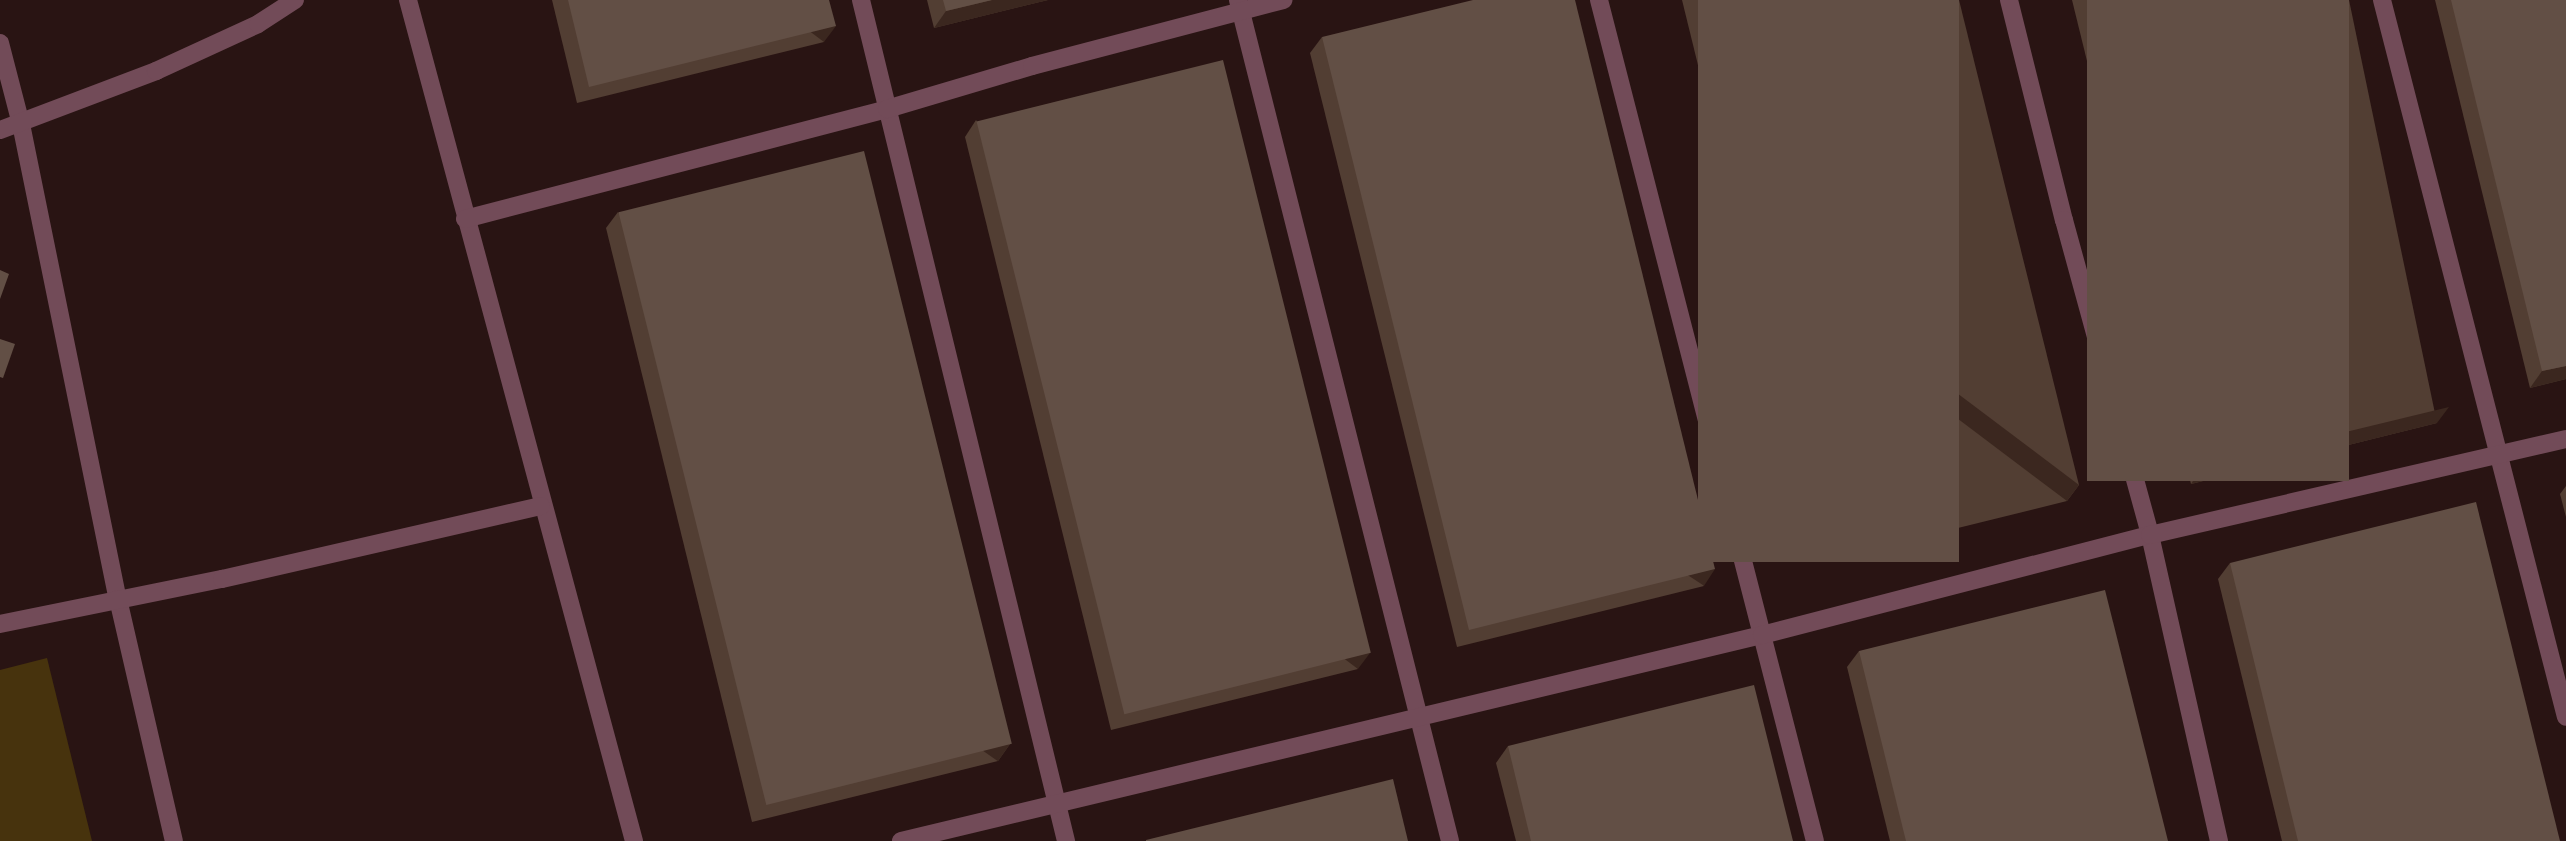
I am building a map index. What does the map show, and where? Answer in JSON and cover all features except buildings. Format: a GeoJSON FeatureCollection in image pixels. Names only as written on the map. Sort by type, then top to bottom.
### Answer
{"type":"FeatureCollection","features":[{"type":"Feature","properties":{"kind":"street"},"geometry":{"type":"LineString","coordinates":[[0,130],[156,71],[258,24],[295,0]]}},
{"type":"Feature","properties":{"kind":"street"},"geometry":{"type":"LineString","coordinates":[[408,0],[541,506],[634,841]]}},
{"type":"Feature","properties":{"kind":"street"},"geometry":{"type":"LineString","coordinates":[[861,0],[1066,841]]}},
{"type":"Feature","properties":{"kind":"street"},"geometry":{"type":"LineString","coordinates":[[465,219],[887,108],[1240,5],[1284,0]]}},
{"type":"Feature","properties":{"kind":"street"},"geometry":{"type":"LineString","coordinates":[[1599,0],[1815,841]]}},
{"type":"Feature","properties":{"kind":"street"},"geometry":{"type":"LineString","coordinates":[[2009,0],[2064,220],[2150,535],[2219,841]]}},
{"type":"Feature","properties":{"kind":"street"},"geometry":{"type":"LineString","coordinates":[[2382,0],[2566,717]]}},
{"type":"Feature","properties":{"kind":"street"},"geometry":{"type":"LineString","coordinates":[[1240,5],[1450,841]]}},
{"type":"Feature","properties":{"kind":"street"},"geometry":{"type":"LineString","coordinates":[[0,43],[21,124],[118,598],[174,841]]}},
{"type":"Feature","properties":{"kind":"street"},"geometry":{"type":"LineString","coordinates":[[901,841],[1058,806],[1762,635],[2150,535],[2566,439]]}},
{"type":"Feature","properties":{"kind":"street"},"geometry":{"type":"LineString","coordinates":[[0,624],[222,579],[541,506]]}},
{"type":"Feature","properties":{"kind":"shaded area"},"geometry":{"type":"Polygon","coordinates":[[[47,658],[92,841],[0,841],[0,670],[47,658]]]}}]}
